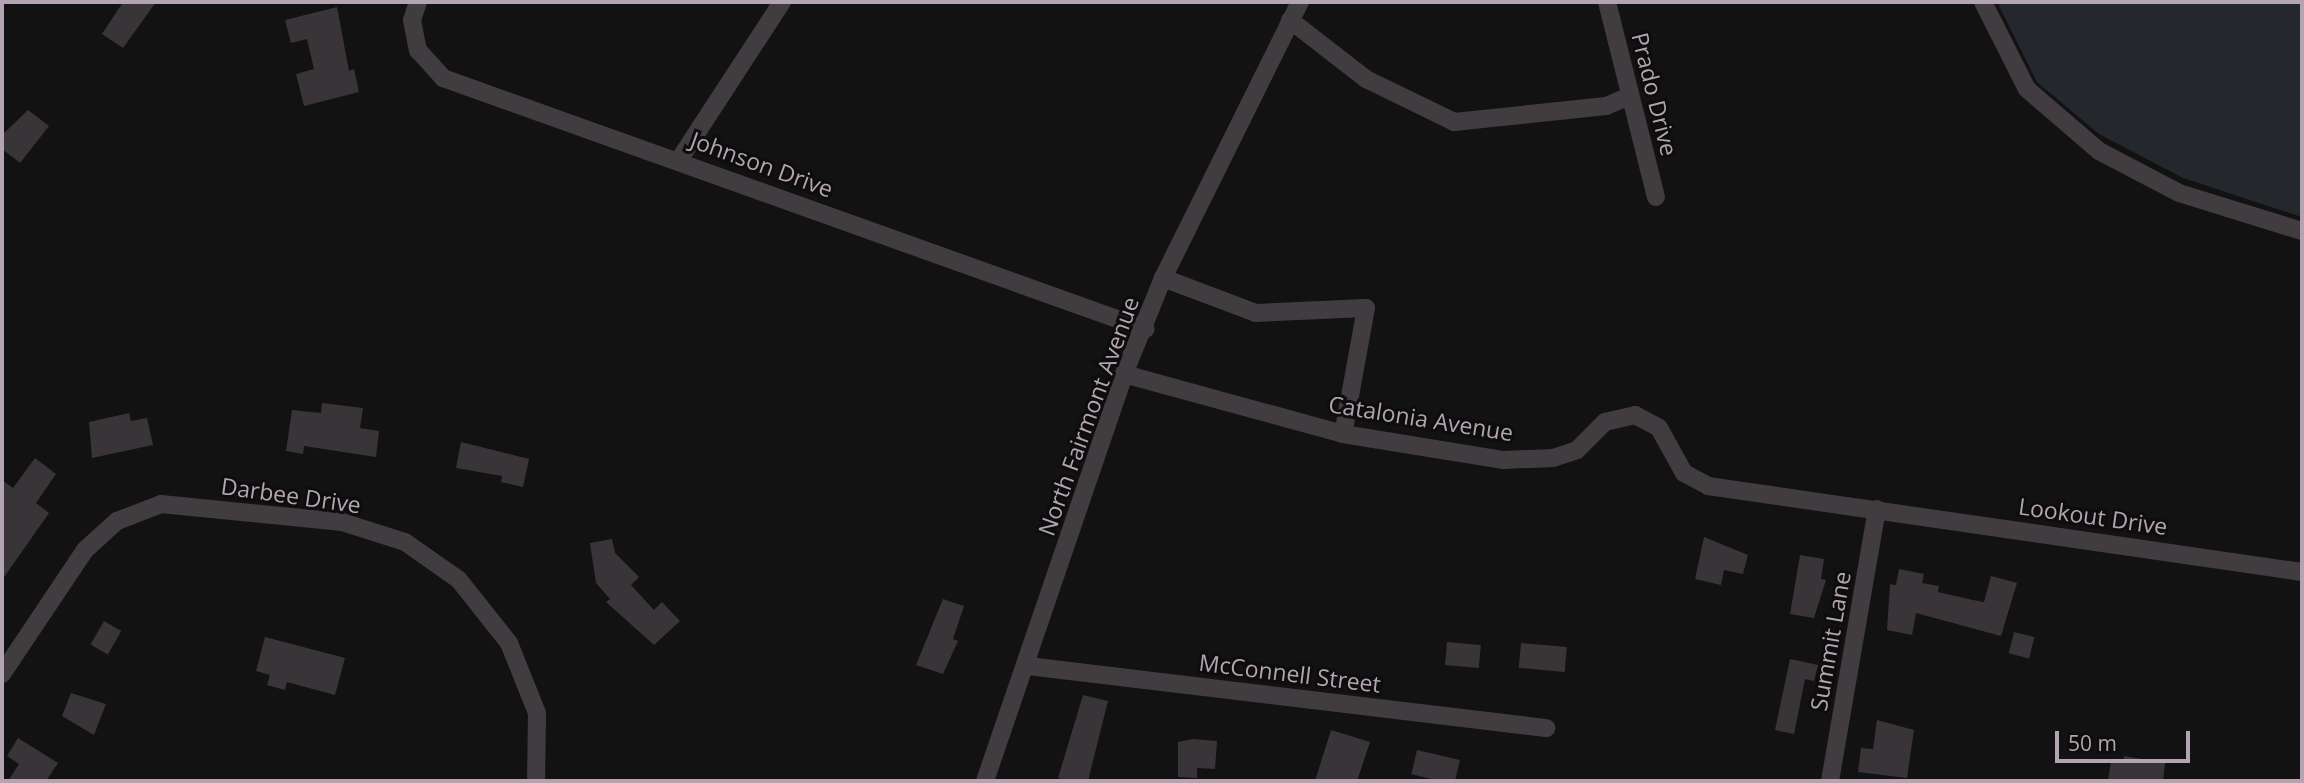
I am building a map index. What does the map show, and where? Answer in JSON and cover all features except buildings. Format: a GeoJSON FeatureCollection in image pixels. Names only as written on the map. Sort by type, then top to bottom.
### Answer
{"type":"FeatureCollection","features":[{"type":"Feature","properties":{"kind":"street","name":"Johnson Drive"},"geometry":{"type":"LineString","coordinates":[[418,2],[412,20],[418,50],[443,78],[680,160],[1145,329]]}},
{"type":"Feature","properties":{"kind":"street"},"geometry":{"type":"LineString","coordinates":[[680,160],[782,2]]}},
{"type":"Feature","properties":{"kind":"street","name":"North Fairmont Avenue"},"geometry":{"type":"LineString","coordinates":[[985,781],[1028,666],[1124,374],[1145,329],[1163,278],[1300,2]]}},
{"type":"Feature","properties":{"kind":"street","name":"Prado Drive"},"geometry":{"type":"LineString","coordinates":[[1608,2],[1656,197]]}},
{"type":"Feature","properties":{"kind":"street"},"geometry":{"type":"LineString","coordinates":[[1983,2],[2027,89],[2099,151],[2179,193],[2302,231]]}},
{"type":"Feature","properties":{"kind":"street"},"geometry":{"type":"LineString","coordinates":[[1290,20],[1366,79],[1454,122],[1606,106],[1629,96]]}},
{"type":"Feature","properties":{"kind":"street"},"geometry":{"type":"LineString","coordinates":[[1163,278],[1256,313],[1366,308],[1343,433]]}},
{"type":"Feature","properties":{"kind":"street","name":"Catalonia Avenue"},"geometry":{"type":"LineString","coordinates":[[1124,374],[1343,433],[1504,460],[1553,458],[1577,450],[1605,422],[1635,415],[1660,428],[1684,473],[1708,486],[1877,509]]}},
{"type":"Feature","properties":{"kind":"street","name":"Darbee Drive"},"geometry":{"type":"LineString","coordinates":[[2,674],[85,550],[117,521],[162,504],[342,522],[405,542],[459,580],[509,643],[537,713],[536,781]]}},
{"type":"Feature","properties":{"kind":"street","name":"Lookout Drive"},"geometry":{"type":"LineString","coordinates":[[1877,509],[2302,572]]}},
{"type":"Feature","properties":{"kind":"street","name":"Summit Lane"},"geometry":{"type":"LineString","coordinates":[[1830,781],[1877,509]]}},
{"type":"Feature","properties":{"kind":"street","name":"McConnell Street"},"geometry":{"type":"LineString","coordinates":[[1028,666],[1546,728]]}},
{"type":"Feature","properties":{"kind":"shaded area"},"geometry":{"type":"Polygon","coordinates":[[[1997,2],[2302,2],[2302,217],[2183,178],[2099,134],[2037,82],[1997,2]]]}}]}
